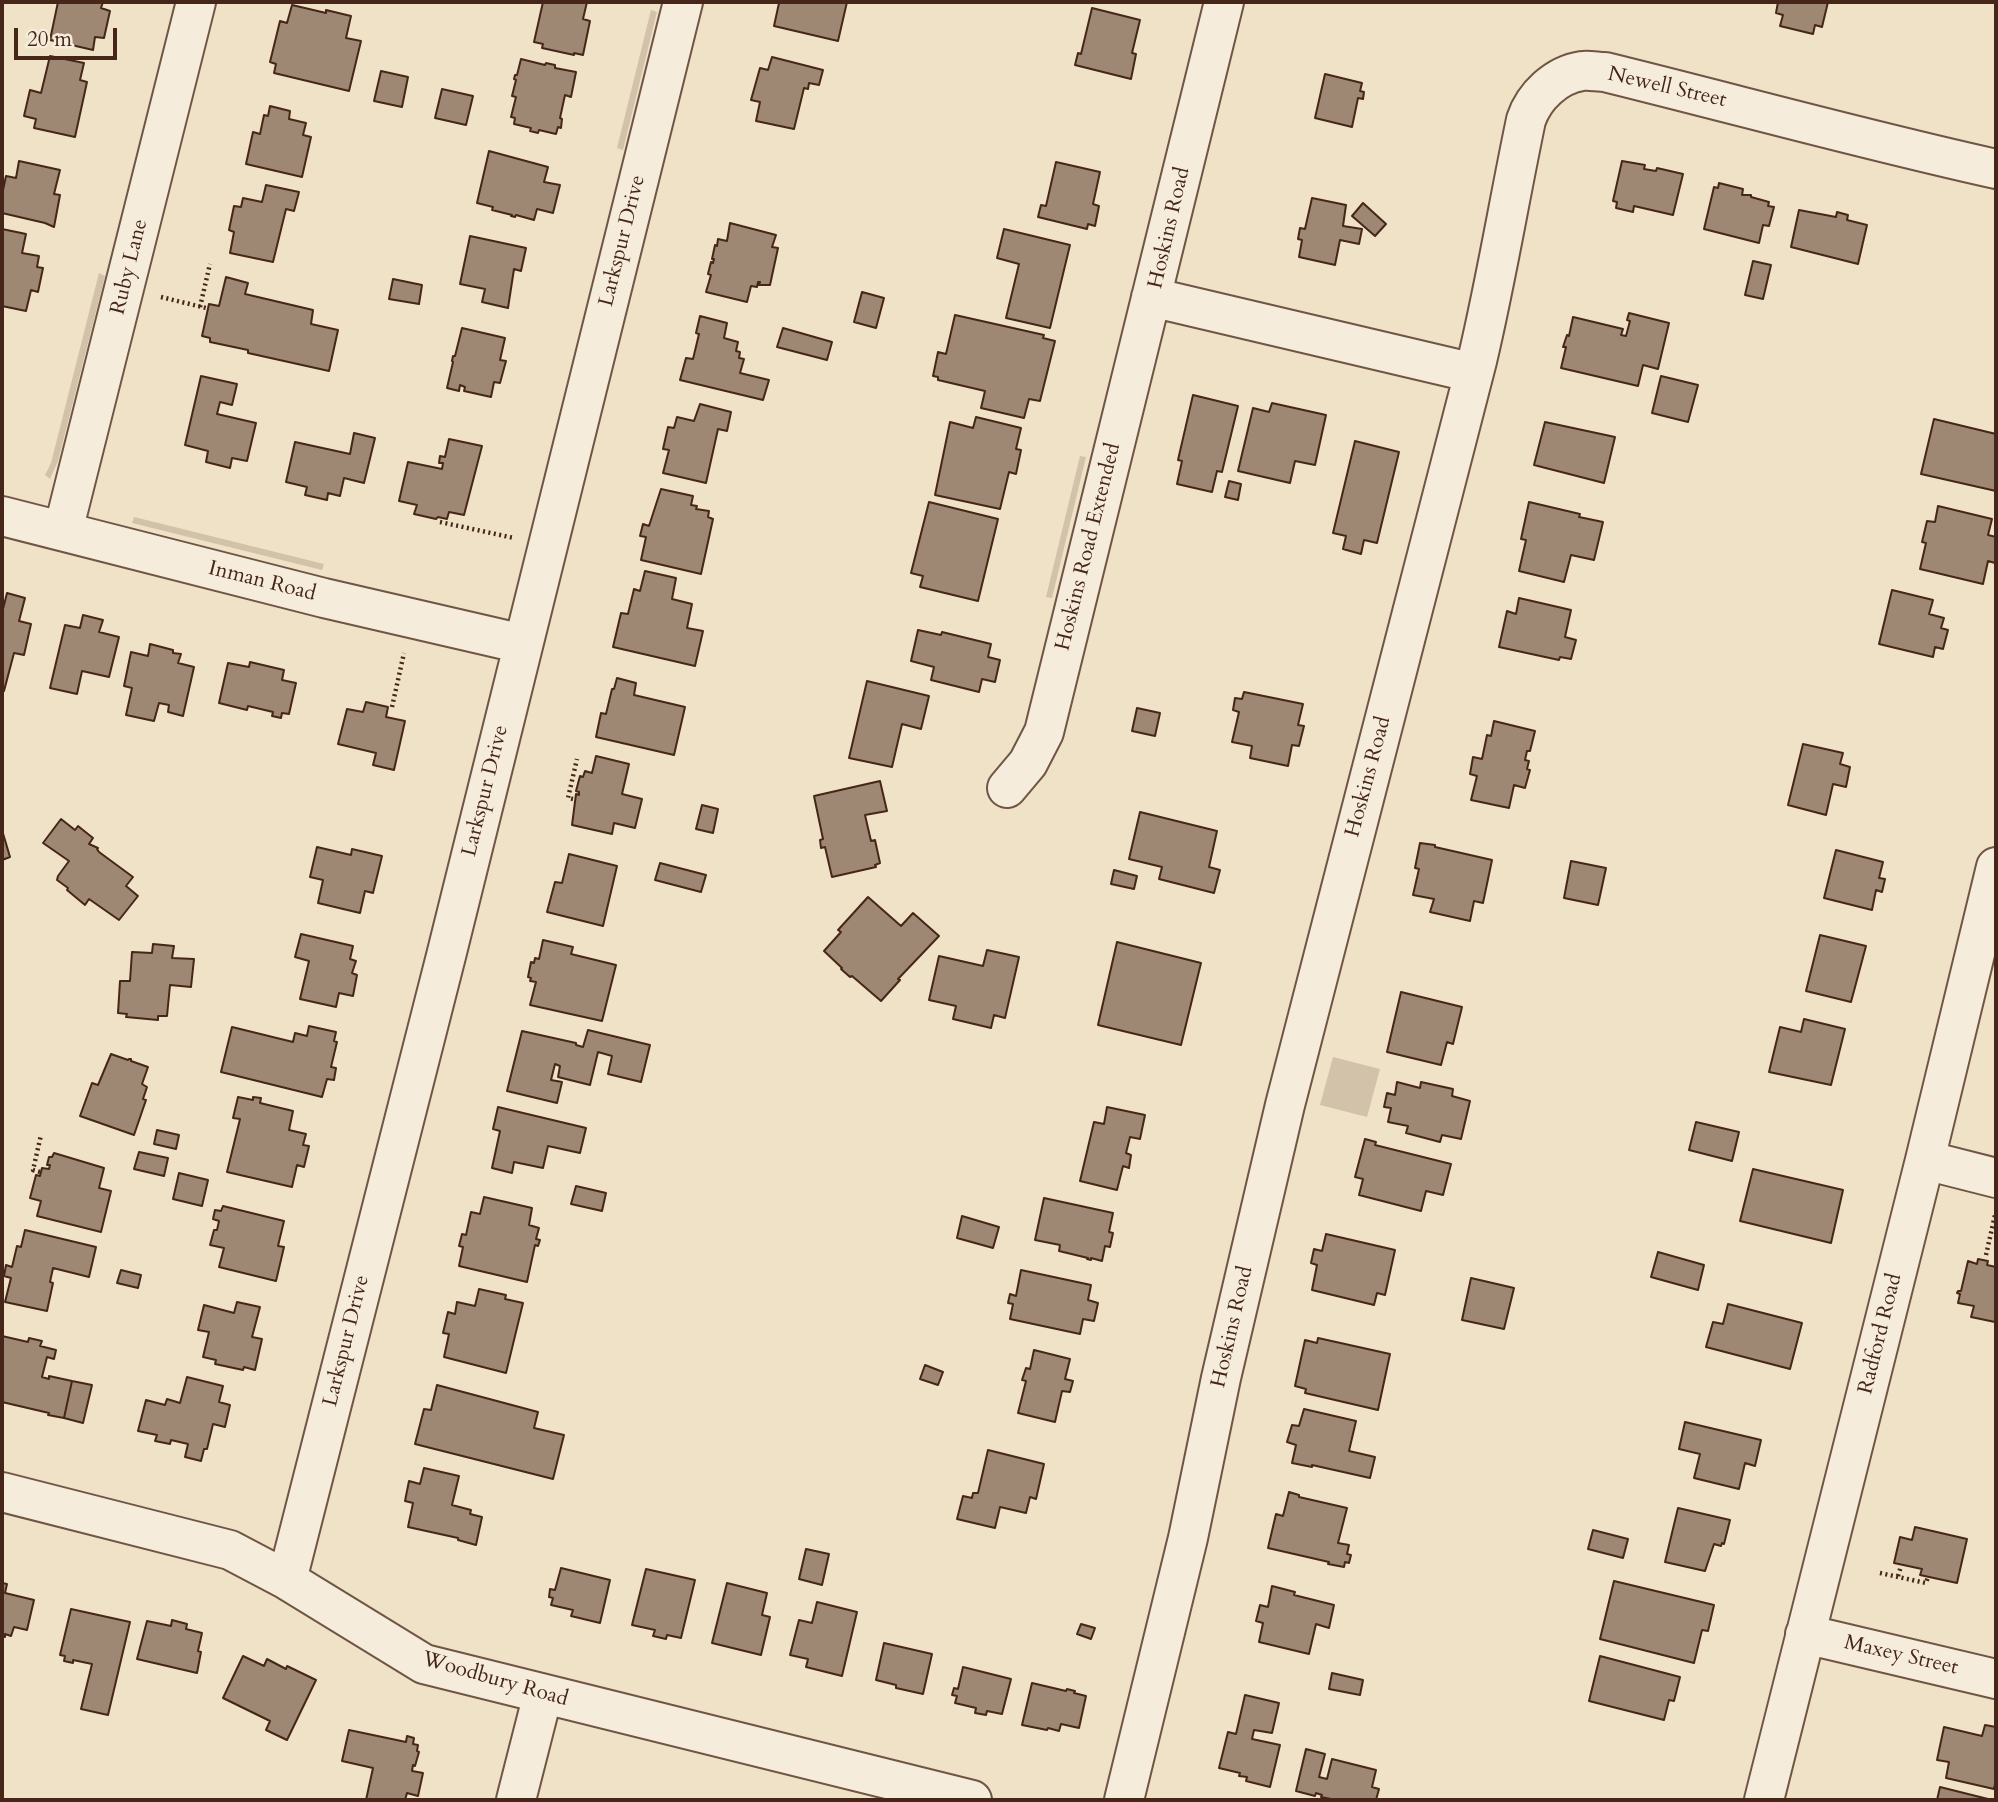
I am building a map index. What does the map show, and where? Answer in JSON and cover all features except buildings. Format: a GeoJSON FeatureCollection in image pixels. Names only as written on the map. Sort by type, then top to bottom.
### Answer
{"type":"FeatureCollection","features":[{"type":"Feature","properties":{"kind":"street","name":"Ruby Lane"},"geometry":{"type":"LineString","coordinates":[[63,531],[196,2]]}},
{"type":"Feature","properties":{"kind":"street","name":"Larkspur Drive"},"geometry":{"type":"LineString","coordinates":[[287,1580],[683,2]]}},
{"type":"Feature","properties":{"kind":"street","name":"Hoskins Road"},"geometry":{"type":"LineString","coordinates":[[1124,1800],[1188,1538],[1221,1378],[1285,1105],[1474,373],[1152,297],[1224,2]]}},
{"type":"Feature","properties":{"kind":"street","name":"Newell Street"},"geometry":{"type":"LineString","coordinates":[[1474,373],[1530,106],[1551,85],[1567,75],[1583,71],[1605,72],[1996,169]]}},
{"type":"Feature","properties":{"kind":"street","name":"Hoskins Road Extended"},"geometry":{"type":"LineString","coordinates":[[1007,788],[1028,764],[1044,732],[1152,297]]}},
{"type":"Feature","properties":{"kind":"street","name":"Inman Road"},"geometry":{"type":"LineString","coordinates":[[2,516],[324,598],[523,644]]}},
{"type":"Feature","properties":{"kind":"street","name":"Radford Road"},"geometry":{"type":"LineString","coordinates":[[1764,1800],[1996,867]]}},
{"type":"Feature","properties":{"kind":"street"},"geometry":{"type":"LineString","coordinates":[[1925,1160],[1996,1196]]}},
{"type":"Feature","properties":{"kind":"street","name":"Woodbury Road"},"geometry":{"type":"LineString","coordinates":[[2,1492],[230,1550],[287,1580],[424,1664],[972,1800]]}},
{"type":"Feature","properties":{"kind":"street","name":"Maxey Street"},"geometry":{"type":"LineString","coordinates":[[1805,1634],[1996,1679]]}},
{"type":"Feature","properties":{"kind":"street"},"geometry":{"type":"LineString","coordinates":[[516,1800],[542,1694]]}},
{"type":"Feature","properties":{"kind":"path"},"geometry":{"type":"LineString","coordinates":[[160,297],[203,308],[210,264]]}},
{"type":"Feature","properties":{"kind":"path"},"geometry":{"type":"LineString","coordinates":[[440,522],[515,538]]}},
{"type":"Feature","properties":{"kind":"path"},"geometry":{"type":"LineString","coordinates":[[392,707],[404,653]]}},
{"type":"Feature","properties":{"kind":"path"},"geometry":{"type":"LineString","coordinates":[[573,799],[568,798],[577,759]]}},
{"type":"Feature","properties":{"kind":"path"},"geometry":{"type":"LineString","coordinates":[[40,1172],[33,1170],[41,1135]]}},
{"type":"Feature","properties":{"kind":"path"},"geometry":{"type":"LineString","coordinates":[[1986,1255],[1996,1196]]}},
{"type":"Feature","properties":{"kind":"path"},"geometry":{"type":"LineString","coordinates":[[1898,1576],[1901,1566]]}},
{"type":"Feature","properties":{"kind":"path"},"geometry":{"type":"LineString","coordinates":[[1880,1573],[1926,1583],[1927,1577]]}},
{"type":"Feature","properties":{"kind":"shaded area"},"geometry":{"type":"Polygon","coordinates":[[[651,10],[657,12],[623,150],[617,148],[651,10]]]}},
{"type":"Feature","properties":{"kind":"shaded area"},"geometry":{"type":"Polygon","coordinates":[[[99,273],[105,276],[58,461],[50,479],[45,475],[51,463],[99,273]]]}},
{"type":"Feature","properties":{"kind":"shaded area"},"geometry":{"type":"Polygon","coordinates":[[[1080,456],[1086,457],[1052,598],[1046,597],[1080,456]]]}},
{"type":"Feature","properties":{"kind":"shaded area"},"geometry":{"type":"Polygon","coordinates":[[[134,517],[324,564],[322,570],[132,523],[134,517]]]}},
{"type":"Feature","properties":{"kind":"shaded area"},"geometry":{"type":"Polygon","coordinates":[[[1333,1057],[1380,1069],[1367,1117],[1320,1105],[1333,1057]]]}}]}
